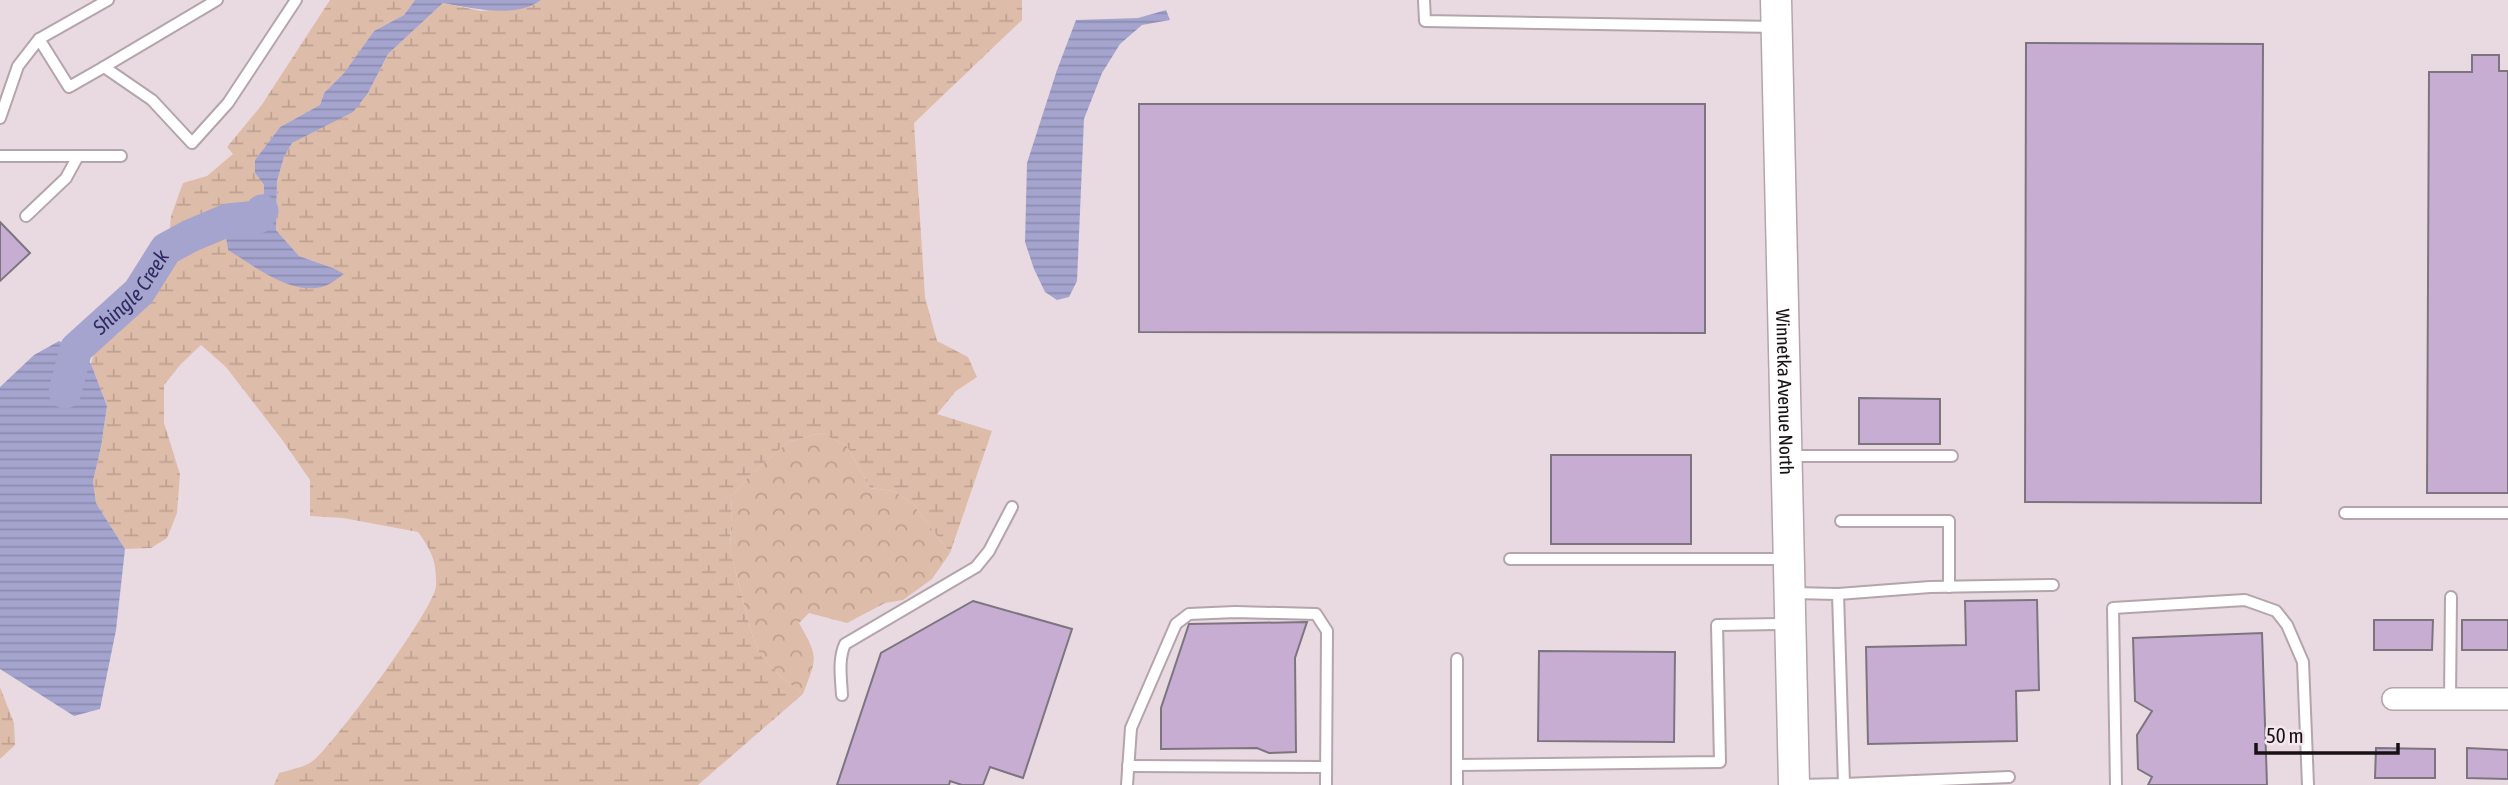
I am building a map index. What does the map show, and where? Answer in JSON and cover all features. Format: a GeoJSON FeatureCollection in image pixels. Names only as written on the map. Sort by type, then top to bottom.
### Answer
{"type":"FeatureCollection","features":[{"type":"Feature","properties":{"kind":"street","name":"Winnetka Avenue North"},"geometry":{"type":"LineString","coordinates":[[1776,14],[1796,785]]}},
{"type":"Feature","properties":{"kind":"street"},"geometry":{"type":"LineString","coordinates":[[2393,699],[2508,699]]}},
{"type":"Feature","properties":{"kind":"lane"},"geometry":{"type":"LineString","coordinates":[[0,118],[18,66],[39,39],[108,0]]}},
{"type":"Feature","properties":{"kind":"lane"},"geometry":{"type":"LineString","coordinates":[[39,39],[69,87],[217,0]]}},
{"type":"Feature","properties":{"kind":"lane"},"geometry":{"type":"LineString","coordinates":[[104,67],[152,100],[192,143],[228,103],[296,0]]}},
{"type":"Feature","properties":{"kind":"lane"},"geometry":{"type":"LineString","coordinates":[[1424,0],[1424,20],[1776,14]]}},
{"type":"Feature","properties":{"kind":"lane"},"geometry":{"type":"LineString","coordinates":[[0,156],[121,156]]}},
{"type":"Feature","properties":{"kind":"lane"},"geometry":{"type":"LineString","coordinates":[[26,216],[66,177],[78,156]]}},
{"type":"Feature","properties":{"kind":"lane"},"geometry":{"type":"LineString","coordinates":[[1788,456],[1952,456]]}},
{"type":"Feature","properties":{"kind":"lane"},"geometry":{"type":"LineString","coordinates":[[842,695],[841,664],[845,644],[976,567],[989,551],[1012,507]]}},
{"type":"Feature","properties":{"kind":"lane"},"geometry":{"type":"LineString","coordinates":[[2344,513],[2508,513]]}},
{"type":"Feature","properties":{"kind":"lane"},"geometry":{"type":"LineString","coordinates":[[1841,521],[1949,521],[1949,587]]}},
{"type":"Feature","properties":{"kind":"lane"},"geometry":{"type":"LineString","coordinates":[[1510,559],[1790,559]]}},
{"type":"Feature","properties":{"kind":"lane"},"geometry":{"type":"LineString","coordinates":[[1790,593],[1838,594],[1949,587],[2053,585]]}},
{"type":"Feature","properties":{"kind":"lane"},"geometry":{"type":"LineString","coordinates":[[1838,594],[1844,783]]}},
{"type":"Feature","properties":{"kind":"lane"},"geometry":{"type":"LineString","coordinates":[[2450,699],[2451,597]]}},
{"type":"Feature","properties":{"kind":"lane"},"geometry":{"type":"LineString","coordinates":[[2116,785],[2113,608],[2245,600],[2276,611],[2287,625],[2303,662],[2308,785]]}},
{"type":"Feature","properties":{"kind":"lane"},"geometry":{"type":"LineString","coordinates":[[1128,785],[1131,728],[1176,624],[1189,614],[1235,612],[1316,614],[1327,631],[1326,785]]}},
{"type":"Feature","properties":{"kind":"lane"},"geometry":{"type":"LineString","coordinates":[[1457,765],[1720,762],[1717,625],[1791,624]]}},
{"type":"Feature","properties":{"kind":"lane"},"geometry":{"type":"LineString","coordinates":[[1457,659],[1457,785]]}},
{"type":"Feature","properties":{"kind":"lane"},"geometry":{"type":"LineString","coordinates":[[1128,766],[1325,767]]}},
{"type":"Feature","properties":{"kind":"lane"},"geometry":{"type":"LineString","coordinates":[[1796,785],[2009,777]]}},
{"type":"Feature","properties":{"kind":"green space"},"geometry":{"type":"Polygon","coordinates":[[[330,0],[415,0],[404,15],[374,31],[344,73],[324,93],[320,105],[280,127],[255,160],[255,173],[264,185],[264,193],[257,204],[218,215],[169,239],[171,216],[183,183],[207,176],[233,154],[227,147],[261,106],[330,0]]]}},
{"type":"Feature","properties":{"kind":"green space"},"geometry":{"type":"Polygon","coordinates":[[[541,0],[1022,0],[1022,20],[914,123],[925,297],[937,341],[968,357],[977,377],[956,391],[937,414],[992,431],[950,553],[913,504],[894,491],[870,488],[847,446],[821,433],[788,442],[749,476],[732,496],[730,550],[751,631],[760,655],[781,677],[803,694],[698,785],[274,785],[279,773],[314,760],[362,703],[402,647],[431,600],[436,586],[432,556],[418,532],[343,518],[310,516],[310,480],[226,367],[201,345],[164,385],[164,423],[180,474],[177,513],[167,538],[151,548],[125,549],[96,503],[93,481],[107,406],[91,364],[96,344],[118,334],[154,288],[172,258],[225,231],[228,250],[333,268],[299,256],[276,230],[277,181],[284,157],[292,143],[368,93],[388,54],[443,3],[481,11],[534,5],[541,0]]]}},
{"type":"Feature","properties":{"kind":"green space"},"geometry":{"type":"Polygon","coordinates":[[[821,433],[847,446],[870,488],[894,491],[913,504],[950,553],[932,579],[903,600],[885,603],[847,623],[809,613],[799,623],[814,658],[803,694],[781,677],[760,655],[751,631],[730,550],[732,496],[749,476],[788,442],[821,433]]]}},
{"type":"Feature","properties":{"kind":"green space"},"geometry":{"type":"Polygon","coordinates":[[[0,687],[14,723],[15,745],[0,759],[0,687]]]}},
{"type":"Feature","properties":{"kind":"water"},"geometry":{"type":"Polygon","coordinates":[[[415,0],[541,0],[531,6],[507,11],[443,3],[388,54],[368,93],[353,112],[292,143],[284,157],[277,181],[276,230],[299,256],[344,274],[325,286],[300,287],[274,278],[228,250],[225,231],[218,215],[257,204],[264,193],[264,185],[255,173],[255,160],[280,127],[320,105],[324,93],[344,73],[374,31],[404,15],[415,0]]]}},
{"type":"Feature","properties":{"kind":"water"},"geometry":{"type":"Polygon","coordinates":[[[1166,10],[1170,20],[1142,25],[1120,44],[1102,73],[1084,119],[1077,281],[1069,297],[1057,300],[1045,292],[1025,242],[1027,163],[1057,70],[1076,20],[1138,18],[1166,10]]]}},
{"type":"Feature","properties":{"kind":"water"},"geometry":{"type":"Polygon","coordinates":[[[59,341],[76,349],[91,364],[107,406],[93,481],[96,503],[125,549],[116,630],[100,709],[74,716],[0,669],[0,387],[34,355],[59,341]]]}},
{"type":"Feature","properties":{"kind":"building"},"geometry":{"type":"Polygon","coordinates":[[[2026,43],[2263,44],[2261,503],[2025,502],[2026,43]]]}},
{"type":"Feature","properties":{"kind":"building"},"geometry":{"type":"Polygon","coordinates":[[[2472,55],[2499,55],[2499,71],[2508,71],[2508,493],[2427,493],[2429,72],[2472,72],[2472,55]]]}},
{"type":"Feature","properties":{"kind":"building"},"geometry":{"type":"Polygon","coordinates":[[[1139,104],[1705,104],[1705,333],[1139,332],[1139,104]]]}},
{"type":"Feature","properties":{"kind":"building"},"geometry":{"type":"Polygon","coordinates":[[[0,222],[30,253],[0,281],[0,222]]]}},
{"type":"Feature","properties":{"kind":"building"},"geometry":{"type":"Polygon","coordinates":[[[1859,398],[1940,399],[1940,444],[1859,444],[1859,398]]]}},
{"type":"Feature","properties":{"kind":"building"},"geometry":{"type":"Polygon","coordinates":[[[1551,455],[1691,455],[1691,544],[1551,544],[1551,455]]]}},
{"type":"Feature","properties":{"kind":"building"},"geometry":{"type":"Polygon","coordinates":[[[2037,600],[2039,690],[2016,691],[2017,741],[1868,744],[1866,647],[1966,645],[1965,601],[2037,600]]]}},
{"type":"Feature","properties":{"kind":"building"},"geometry":{"type":"Polygon","coordinates":[[[973,601],[1072,629],[1023,778],[990,767],[983,785],[962,785],[950,781],[949,785],[837,785],[881,653],[973,601]]]}},
{"type":"Feature","properties":{"kind":"building"},"geometry":{"type":"Polygon","coordinates":[[[2374,620],[2433,620],[2432,650],[2374,650],[2374,620]]]}},
{"type":"Feature","properties":{"kind":"building"},"geometry":{"type":"Polygon","coordinates":[[[2462,620],[2508,620],[2508,650],[2462,650],[2462,620]]]}},
{"type":"Feature","properties":{"kind":"building"},"geometry":{"type":"Polygon","coordinates":[[[1307,622],[1295,658],[1296,752],[1269,753],[1257,748],[1161,749],[1161,708],[1189,624],[1307,622]]]}},
{"type":"Feature","properties":{"kind":"building"},"geometry":{"type":"Polygon","coordinates":[[[2262,633],[2267,785],[2148,785],[2152,777],[2138,769],[2137,735],[2152,711],[2135,701],[2133,638],[2262,633]]]}},
{"type":"Feature","properties":{"kind":"building"},"geometry":{"type":"Polygon","coordinates":[[[1539,651],[1675,652],[1674,742],[1538,741],[1539,651]]]}},
{"type":"Feature","properties":{"kind":"building"},"geometry":{"type":"Polygon","coordinates":[[[2376,748],[2435,749],[2435,778],[2375,778],[2376,748]]]}},
{"type":"Feature","properties":{"kind":"building"},"geometry":{"type":"Polygon","coordinates":[[[2467,748],[2508,750],[2508,779],[2467,778],[2467,748]]]}},
{"type":"Feature","properties":{"kind":"waterway","name":"Shingle Creek"},"geometry":{"type":"LineString","coordinates":[[65,392],[76,349],[139,292],[166,249],[228,220],[258,217],[262,211]]}}]}
